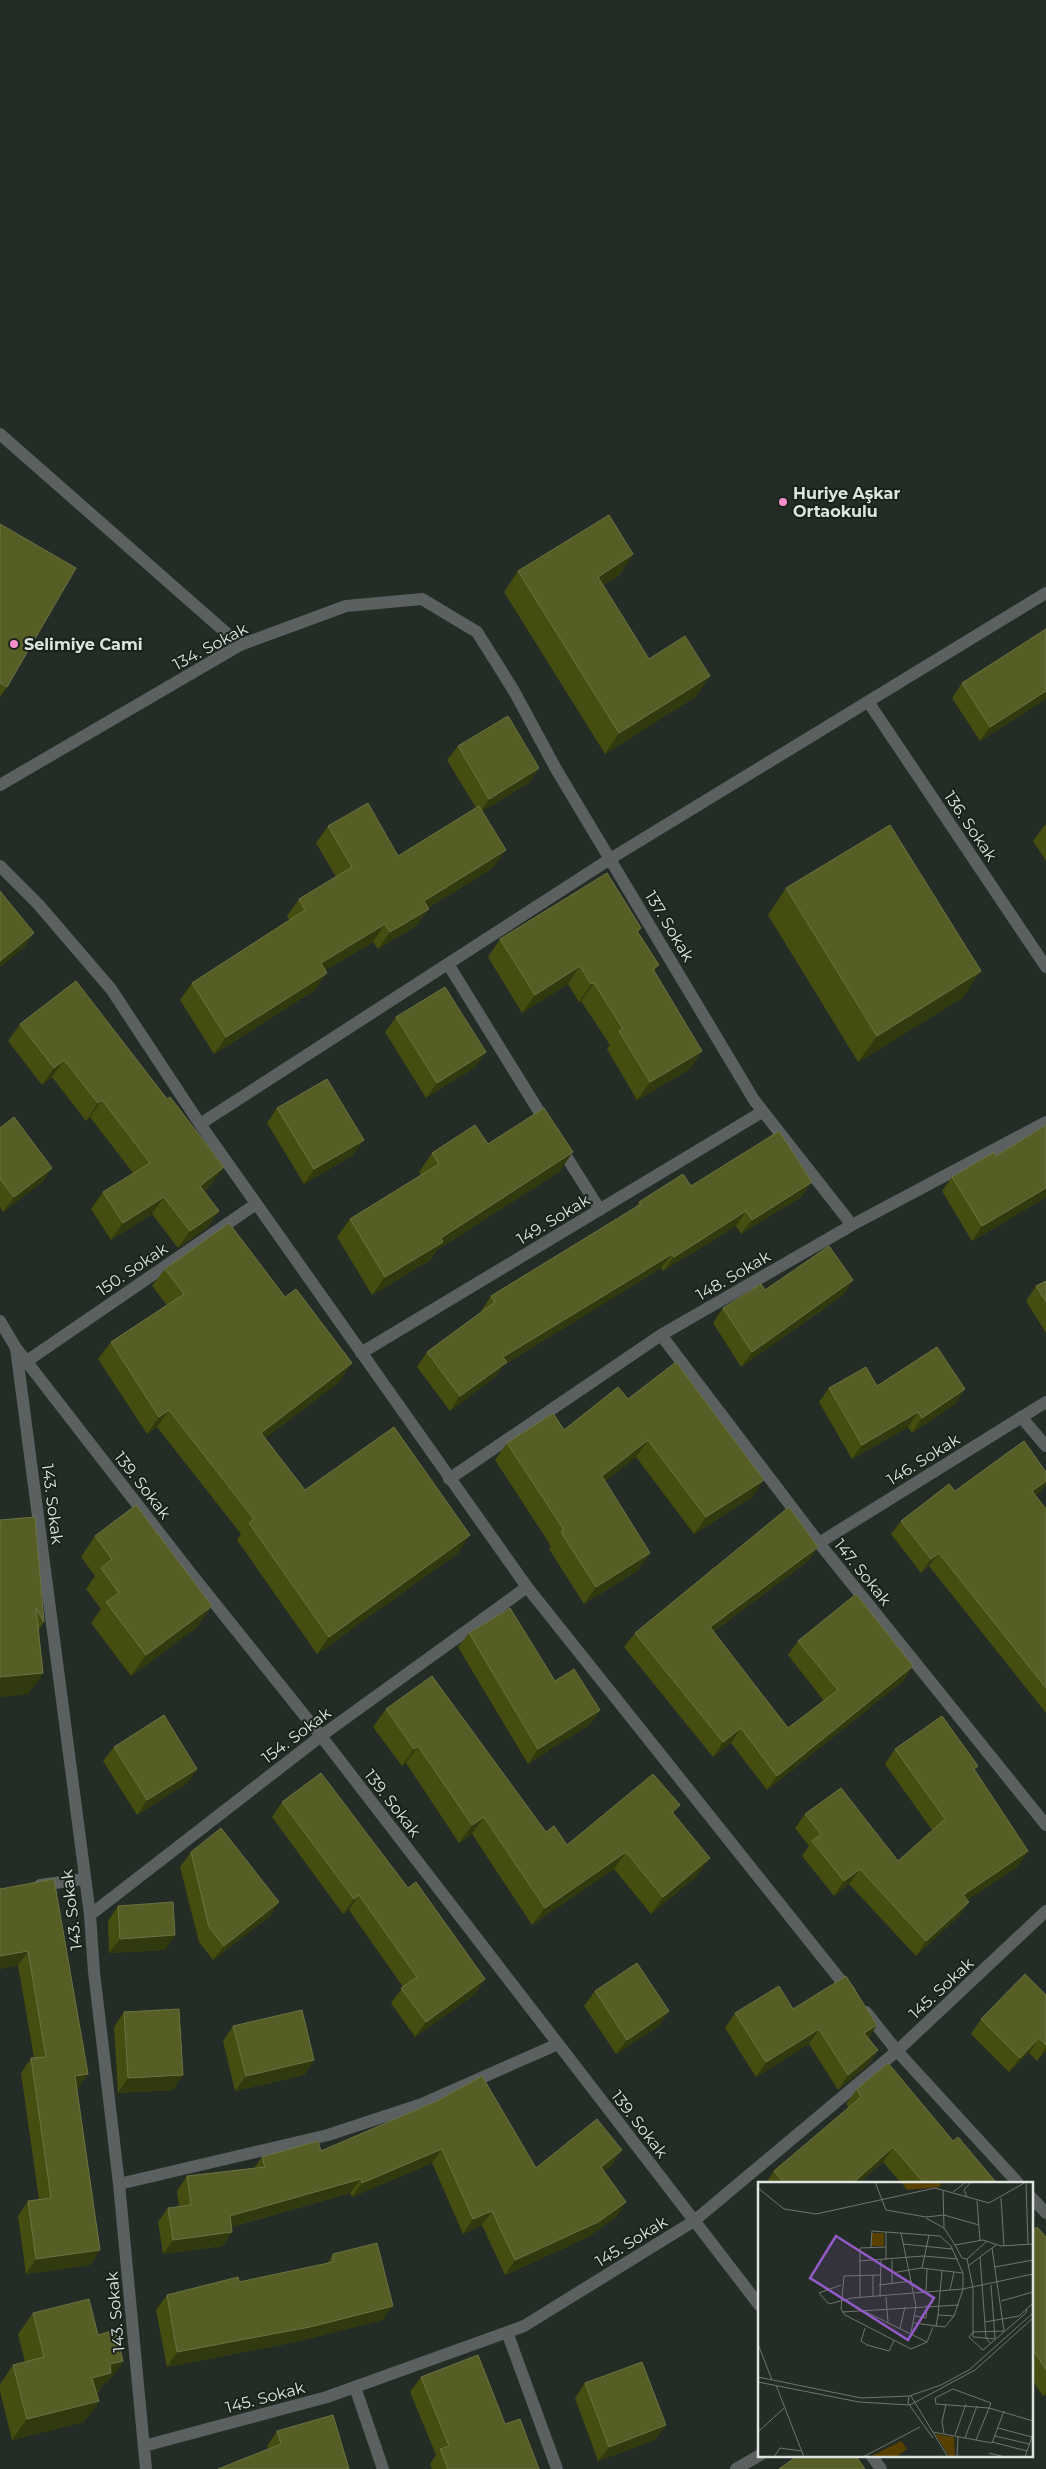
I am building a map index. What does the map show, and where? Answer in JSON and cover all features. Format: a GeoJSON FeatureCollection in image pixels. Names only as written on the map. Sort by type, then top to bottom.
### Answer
{"type":"FeatureCollection","features":[{"type":"Feature","properties":{"kind":"street"},"geometry":{"type":"LineString","coordinates":[[0,434],[240,646]]}},
{"type":"Feature","properties":{"kind":"street"},"geometry":{"type":"LineString","coordinates":[[200,1124],[610,859],[869,703],[1046,593]]}},
{"type":"Feature","properties":{"kind":"street","name":"134. Sokak"},"geometry":{"type":"LineString","coordinates":[[0,785],[240,646],[346,606],[422,599],[477,632]]}},
{"type":"Feature","properties":{"kind":"street","name":"137. Sokak"},"geometry":{"type":"LineString","coordinates":[[477,632],[514,691],[556,769],[762,1112],[852,1224]]}},
{"type":"Feature","properties":{"kind":"street","name":"136. Sokak"},"geometry":{"type":"LineString","coordinates":[[869,703],[1046,967]]}},
{"type":"Feature","properties":{"kind":"street"},"geometry":{"type":"LineString","coordinates":[[0,866],[38,904],[111,989],[200,1124],[527,1588],[897,2051],[1017,2182]]}},
{"type":"Feature","properties":{"kind":"street"},"geometry":{"type":"LineString","coordinates":[[448,964],[600,1210]]}},
{"type":"Feature","properties":{"kind":"street","name":"149. Sokak"},"geometry":{"type":"LineString","coordinates":[[361,1353],[762,1112]]}},
{"type":"Feature","properties":{"kind":"street","name":"148. Sokak"},"geometry":{"type":"LineString","coordinates":[[449,1479],[661,1335],[852,1224],[1046,1122]]}},
{"type":"Feature","properties":{"kind":"street","name":"150. Sokak"},"geometry":{"type":"LineString","coordinates":[[27,1360],[256,1204]]}},
{"type":"Feature","properties":{"kind":"street","name":"139. Sokak"},"geometry":{"type":"LineString","coordinates":[[0,1321],[16,1348],[192,1575],[321,1736],[758,2303]]}},
{"type":"Feature","properties":{"kind":"street","name":"147. Sokak"},"geometry":{"type":"LineString","coordinates":[[661,1335],[819,1543],[1046,1825]]}},
{"type":"Feature","properties":{"kind":"street","name":"143. Sokak"},"geometry":{"type":"LineString","coordinates":[[16,1348],[90,1915],[94,1972],[119,2184],[146,2469]]}},
{"type":"Feature","properties":{"kind":"street","name":"146. Sokak"},"geometry":{"type":"LineString","coordinates":[[819,1543],[1046,1402]]}},
{"type":"Feature","properties":{"kind":"street"},"geometry":{"type":"LineString","coordinates":[[1021,1417],[1046,1446]]}},
{"type":"Feature","properties":{"kind":"street","name":"154. Sokak"},"geometry":{"type":"LineString","coordinates":[[90,1915],[321,1736],[527,1588]]}},
{"type":"Feature","properties":{"kind":"street"},"geometry":{"type":"LineString","coordinates":[[28,1886],[84,1879]]}},
{"type":"Feature","properties":{"kind":"street","name":"145. Sokak"},"geometry":{"type":"LineString","coordinates":[[144,2446],[327,2397],[524,2326],[694,2221],[897,2051],[1046,1911]]}},
{"type":"Feature","properties":{"kind":"street"},"geometry":{"type":"LineString","coordinates":[[119,2184],[328,2135],[422,2104],[558,2044]]}},
{"type":"Feature","properties":{"kind":"street"},"geometry":{"type":"LineString","coordinates":[[1034,2200],[1046,2213]]}},
{"type":"Feature","properties":{"kind":"street"},"geometry":{"type":"LineString","coordinates":[[507,2332],[558,2469]]}},
{"type":"Feature","properties":{"kind":"street"},"geometry":{"type":"LineString","coordinates":[[355,2387],[383,2469]]}},
{"type":"Feature","properties":{"kind":"street"},"geometry":{"type":"LineString","coordinates":[[736,2469],[758,2456]]}},
{"type":"Feature","properties":{"kind":"street"},"geometry":{"type":"LineString","coordinates":[[872,2456],[881,2469]]}},
{"type":"Feature","properties":{"kind":"building"},"geometry":{"type":"Polygon","coordinates":[[[609,515],[633,554],[598,577],[649,659],[685,636],[710,676],[619,733],[518,571],[609,515]]]}},
{"type":"Feature","properties":{"kind":"building"},"geometry":{"type":"Polygon","coordinates":[[[0,524],[76,568],[7,687],[0,683],[0,524]]]}},
{"type":"Feature","properties":{"kind":"building"},"geometry":{"type":"Polygon","coordinates":[[[1046,629],[1046,691],[990,727],[962,683],[1046,629]]]}},
{"type":"Feature","properties":{"kind":"building"},"geometry":{"type":"Polygon","coordinates":[[[508,716],[539,768],[489,799],[458,746],[508,716]]]}},
{"type":"Feature","properties":{"kind":"building"},"geometry":{"type":"Polygon","coordinates":[[[368,803],[398,856],[479,806],[506,850],[424,901],[429,909],[390,932],[385,924],[321,963],[327,973],[226,1037],[192,983],[305,910],[299,899],[352,867],[328,826],[368,803]]]}},
{"type":"Feature","properties":{"kind":"building"},"geometry":{"type":"Polygon","coordinates":[[[890,825],[981,971],[877,1036],[786,888],[890,825]]]}},
{"type":"Feature","properties":{"kind":"building"},"geometry":{"type":"Polygon","coordinates":[[[607,873],[641,928],[637,931],[659,965],[653,969],[702,1051],[650,1082],[619,1031],[623,1029],[594,983],[591,984],[580,966],[535,995],[500,939],[607,873]]]}},
{"type":"Feature","properties":{"kind":"building"},"geometry":{"type":"Polygon","coordinates":[[[0,891],[34,933],[0,961],[0,891]]]}},
{"type":"Feature","properties":{"kind":"building"},"geometry":{"type":"Polygon","coordinates":[[[76,981],[167,1099],[170,1097],[224,1167],[200,1186],[219,1211],[190,1231],[164,1197],[123,1223],[103,1192],[150,1163],[102,1100],[98,1103],[64,1060],[54,1068],[20,1024],[76,981]]]}},
{"type":"Feature","properties":{"kind":"building"},"geometry":{"type":"Polygon","coordinates":[[[445,987],[486,1052],[437,1083],[396,1017],[445,987]]]}},
{"type":"Feature","properties":{"kind":"building"},"geometry":{"type":"Polygon","coordinates":[[[327,1079],[364,1140],[314,1169],[277,1108],[327,1079]]]}},
{"type":"Feature","properties":{"kind":"building"},"geometry":{"type":"Polygon","coordinates":[[[544,1108],[573,1152],[441,1238],[443,1242],[385,1277],[350,1219],[439,1164],[432,1153],[475,1125],[488,1144],[544,1108]]]}},
{"type":"Feature","properties":{"kind":"building"},"geometry":{"type":"Polygon","coordinates":[[[14,1117],[52,1168],[14,1197],[0,1179],[0,1128],[14,1117]]]}},
{"type":"Feature","properties":{"kind":"building"},"geometry":{"type":"Polygon","coordinates":[[[1046,1125],[1046,1188],[982,1226],[952,1177],[994,1152],[996,1156],[1046,1125]]]}},
{"type":"Feature","properties":{"kind":"building"},"geometry":{"type":"Polygon","coordinates":[[[779,1131],[812,1182],[752,1220],[746,1211],[674,1257],[672,1254],[503,1357],[507,1362],[460,1396],[427,1352],[495,1302],[491,1296],[641,1204],[639,1202],[683,1174],[691,1186],[779,1131]]]}},
{"type":"Feature","properties":{"kind":"building"},"geometry":{"type":"Polygon","coordinates":[[[229,1223],[285,1297],[296,1289],[352,1363],[261,1433],[305,1490],[394,1427],[470,1535],[329,1637],[249,1523],[254,1519],[169,1410],[159,1417],[111,1342],[184,1294],[165,1269],[229,1223]]]}},
{"type":"Feature","properties":{"kind":"building"},"geometry":{"type":"Polygon","coordinates":[[[829,1246],[853,1280],[752,1352],[723,1308],[761,1284],[765,1290],[829,1246]]]}},
{"type":"Feature","properties":{"kind":"building"},"geometry":{"type":"Polygon","coordinates":[[[1046,1281],[1046,1302],[1036,1286],[1046,1281]]]}},
{"type":"Feature","properties":{"kind":"building"},"geometry":{"type":"Polygon","coordinates":[[[937,1347],[965,1389],[922,1418],[918,1412],[862,1445],[829,1388],[866,1367],[877,1386],[937,1347]]]}},
{"type":"Feature","properties":{"kind":"building"},"geometry":{"type":"Polygon","coordinates":[[[676,1362],[764,1480],[706,1517],[648,1440],[602,1476],[650,1553],[596,1587],[561,1532],[564,1530],[507,1443],[553,1413],[564,1430],[618,1387],[628,1399],[676,1362]]]}},
{"type":"Feature","properties":{"kind":"building"},"geometry":{"type":"Polygon","coordinates":[[[1024,1441],[1046,1472],[1046,1481],[1032,1491],[1046,1509],[1046,1688],[939,1553],[931,1559],[901,1521],[949,1484],[955,1491],[1024,1441]]]}},
{"type":"Feature","properties":{"kind":"building"},"geometry":{"type":"Polygon","coordinates":[[[136,1505],[212,1606],[146,1655],[106,1602],[119,1593],[101,1568],[112,1559],[95,1536],[136,1505]]]}},
{"type":"Feature","properties":{"kind":"building"},"geometry":{"type":"Polygon","coordinates":[[[789,1507],[818,1547],[710,1627],[788,1728],[838,1690],[798,1641],[856,1594],[913,1666],[777,1776],[741,1728],[723,1742],[635,1633],[789,1507]]]}},
{"type":"Feature","properties":{"kind":"building"},"geometry":{"type":"Polygon","coordinates":[[[35,1517],[44,1622],[36,1608],[43,1673],[0,1677],[0,1520],[35,1517]]]}},
{"type":"Feature","properties":{"kind":"building"},"geometry":{"type":"Polygon","coordinates":[[[510,1608],[555,1681],[574,1669],[600,1710],[538,1749],[469,1633],[510,1608]]]}},
{"type":"Feature","properties":{"kind":"building"},"geometry":{"type":"Polygon","coordinates":[[[432,1676],[546,1832],[554,1826],[567,1845],[653,1774],[680,1805],[672,1812],[710,1858],[663,1897],[626,1852],[545,1908],[484,1817],[472,1825],[418,1746],[414,1749],[386,1709],[432,1676]]]}},
{"type":"Feature","properties":{"kind":"building"},"geometry":{"type":"Polygon","coordinates":[[[164,1715],[197,1769],[147,1800],[114,1747],[164,1715]]]}},
{"type":"Feature","properties":{"kind":"building"},"geometry":{"type":"Polygon","coordinates":[[[942,1716],[978,1766],[974,1769],[1028,1851],[963,1895],[969,1902],[926,1941],[860,1869],[844,1881],[812,1841],[821,1834],[805,1814],[841,1788],[898,1861],[945,1819],[895,1749],[942,1716]]]}},
{"type":"Feature","properties":{"kind":"building"},"geometry":{"type":"Polygon","coordinates":[[[321,1773],[408,1888],[416,1882],[485,1979],[426,2022],[401,1988],[417,1977],[359,1895],[354,1899],[282,1802],[321,1773]]]}},
{"type":"Feature","properties":{"kind":"building"},"geometry":{"type":"Polygon","coordinates":[[[221,1828],[279,1902],[224,1946],[209,1927],[191,1852],[221,1828]]]}},
{"type":"Feature","properties":{"kind":"building"},"geometry":{"type":"Polygon","coordinates":[[[54,1879],[88,2074],[75,2076],[100,2250],[36,2259],[28,2201],[51,2198],[31,2058],[46,2057],[28,1951],[0,1956],[0,1889],[54,1879]]]}},
{"type":"Feature","properties":{"kind":"building"},"geometry":{"type":"Polygon","coordinates":[[[173,1902],[175,1935],[120,1939],[118,1906],[173,1902]]]}},
{"type":"Feature","properties":{"kind":"building"},"geometry":{"type":"Polygon","coordinates":[[[637,1963],[669,2011],[627,2040],[595,1991],[637,1963]]]}},
{"type":"Feature","properties":{"kind":"building"},"geometry":{"type":"Polygon","coordinates":[[[1025,1974],[1046,1995],[1046,2045],[1039,2038],[1020,2058],[981,2019],[1025,1974]]]}},
{"type":"Feature","properties":{"kind":"building"},"geometry":{"type":"Polygon","coordinates":[[[846,1976],[877,2025],[864,2033],[878,2050],[848,2075],[819,2029],[766,2062],[735,2013],[779,1986],[793,2009],[846,1976]]]}},
{"type":"Feature","properties":{"kind":"building"},"geometry":{"type":"Polygon","coordinates":[[[179,2009],[183,2075],[128,2078],[124,2012],[179,2009]]]}},
{"type":"Feature","properties":{"kind":"building"},"geometry":{"type":"Polygon","coordinates":[[[302,2010],[314,2060],[246,2076],[233,2026],[302,2010]]]}},
{"type":"Feature","properties":{"kind":"building"},"geometry":{"type":"Polygon","coordinates":[[[888,2063],[953,2141],[958,2137],[995,2181],[923,2182],[893,2147],[854,2182],[783,2182],[774,2171],[861,2097],[857,2089],[888,2063]]]}},
{"type":"Feature","properties":{"kind":"building"},"geometry":{"type":"Polygon","coordinates":[[[482,2076],[536,2168],[597,2119],[622,2150],[601,2167],[626,2202],[598,2222],[515,2260],[492,2211],[473,2219],[442,2149],[362,2183],[361,2179],[230,2216],[232,2232],[173,2240],[168,2208],[191,2205],[187,2176],[265,2167],[262,2157],[318,2141],[321,2151],[437,2101],[482,2076]]]}},
{"type":"Feature","properties":{"kind":"building"},"geometry":{"type":"Polygon","coordinates":[[[1037,2227],[1046,2237],[1046,2370],[1034,2351],[1034,2229],[1037,2227]]]}},
{"type":"Feature","properties":{"kind":"building"},"geometry":{"type":"Polygon","coordinates":[[[377,2243],[393,2306],[310,2327],[177,2352],[167,2295],[238,2277],[239,2282],[333,2262],[333,2254],[377,2243]]]}},
{"type":"Feature","properties":{"kind":"building"},"geometry":{"type":"Polygon","coordinates":[[[89,2299],[98,2335],[115,2330],[123,2361],[110,2364],[111,2373],[92,2378],[99,2401],[27,2419],[13,2365],[44,2357],[33,2313],[89,2299]]]}},
{"type":"Feature","properties":{"kind":"building"},"geometry":{"type":"Polygon","coordinates":[[[478,2355],[505,2424],[520,2419],[539,2469],[448,2469],[440,2449],[449,2446],[421,2377],[478,2355]]]}},
{"type":"Feature","properties":{"kind":"building"},"geometry":{"type":"Polygon","coordinates":[[[642,2362],[666,2425],[609,2447],[585,2383],[642,2362]]]}},
{"type":"Feature","properties":{"kind":"building"},"geometry":{"type":"Polygon","coordinates":[[[333,2415],[349,2469],[218,2469],[281,2444],[277,2431],[333,2415]]]}},
{"type":"Feature","properties":{"kind":"building"},"geometry":{"type":"Polygon","coordinates":[[[798,2456],[856,2456],[865,2469],[779,2469],[798,2456]]]}},
{"type":"Feature","properties":{"kind":"place","name":"Huriye Aşkar Ortaokulu"},"geometry":{"type":"Point","coordinates":[783,502]}},
{"type":"Feature","properties":{"kind":"place","name":"Selimiye Cami"},"geometry":{"type":"Point","coordinates":[14,644]}}]}
